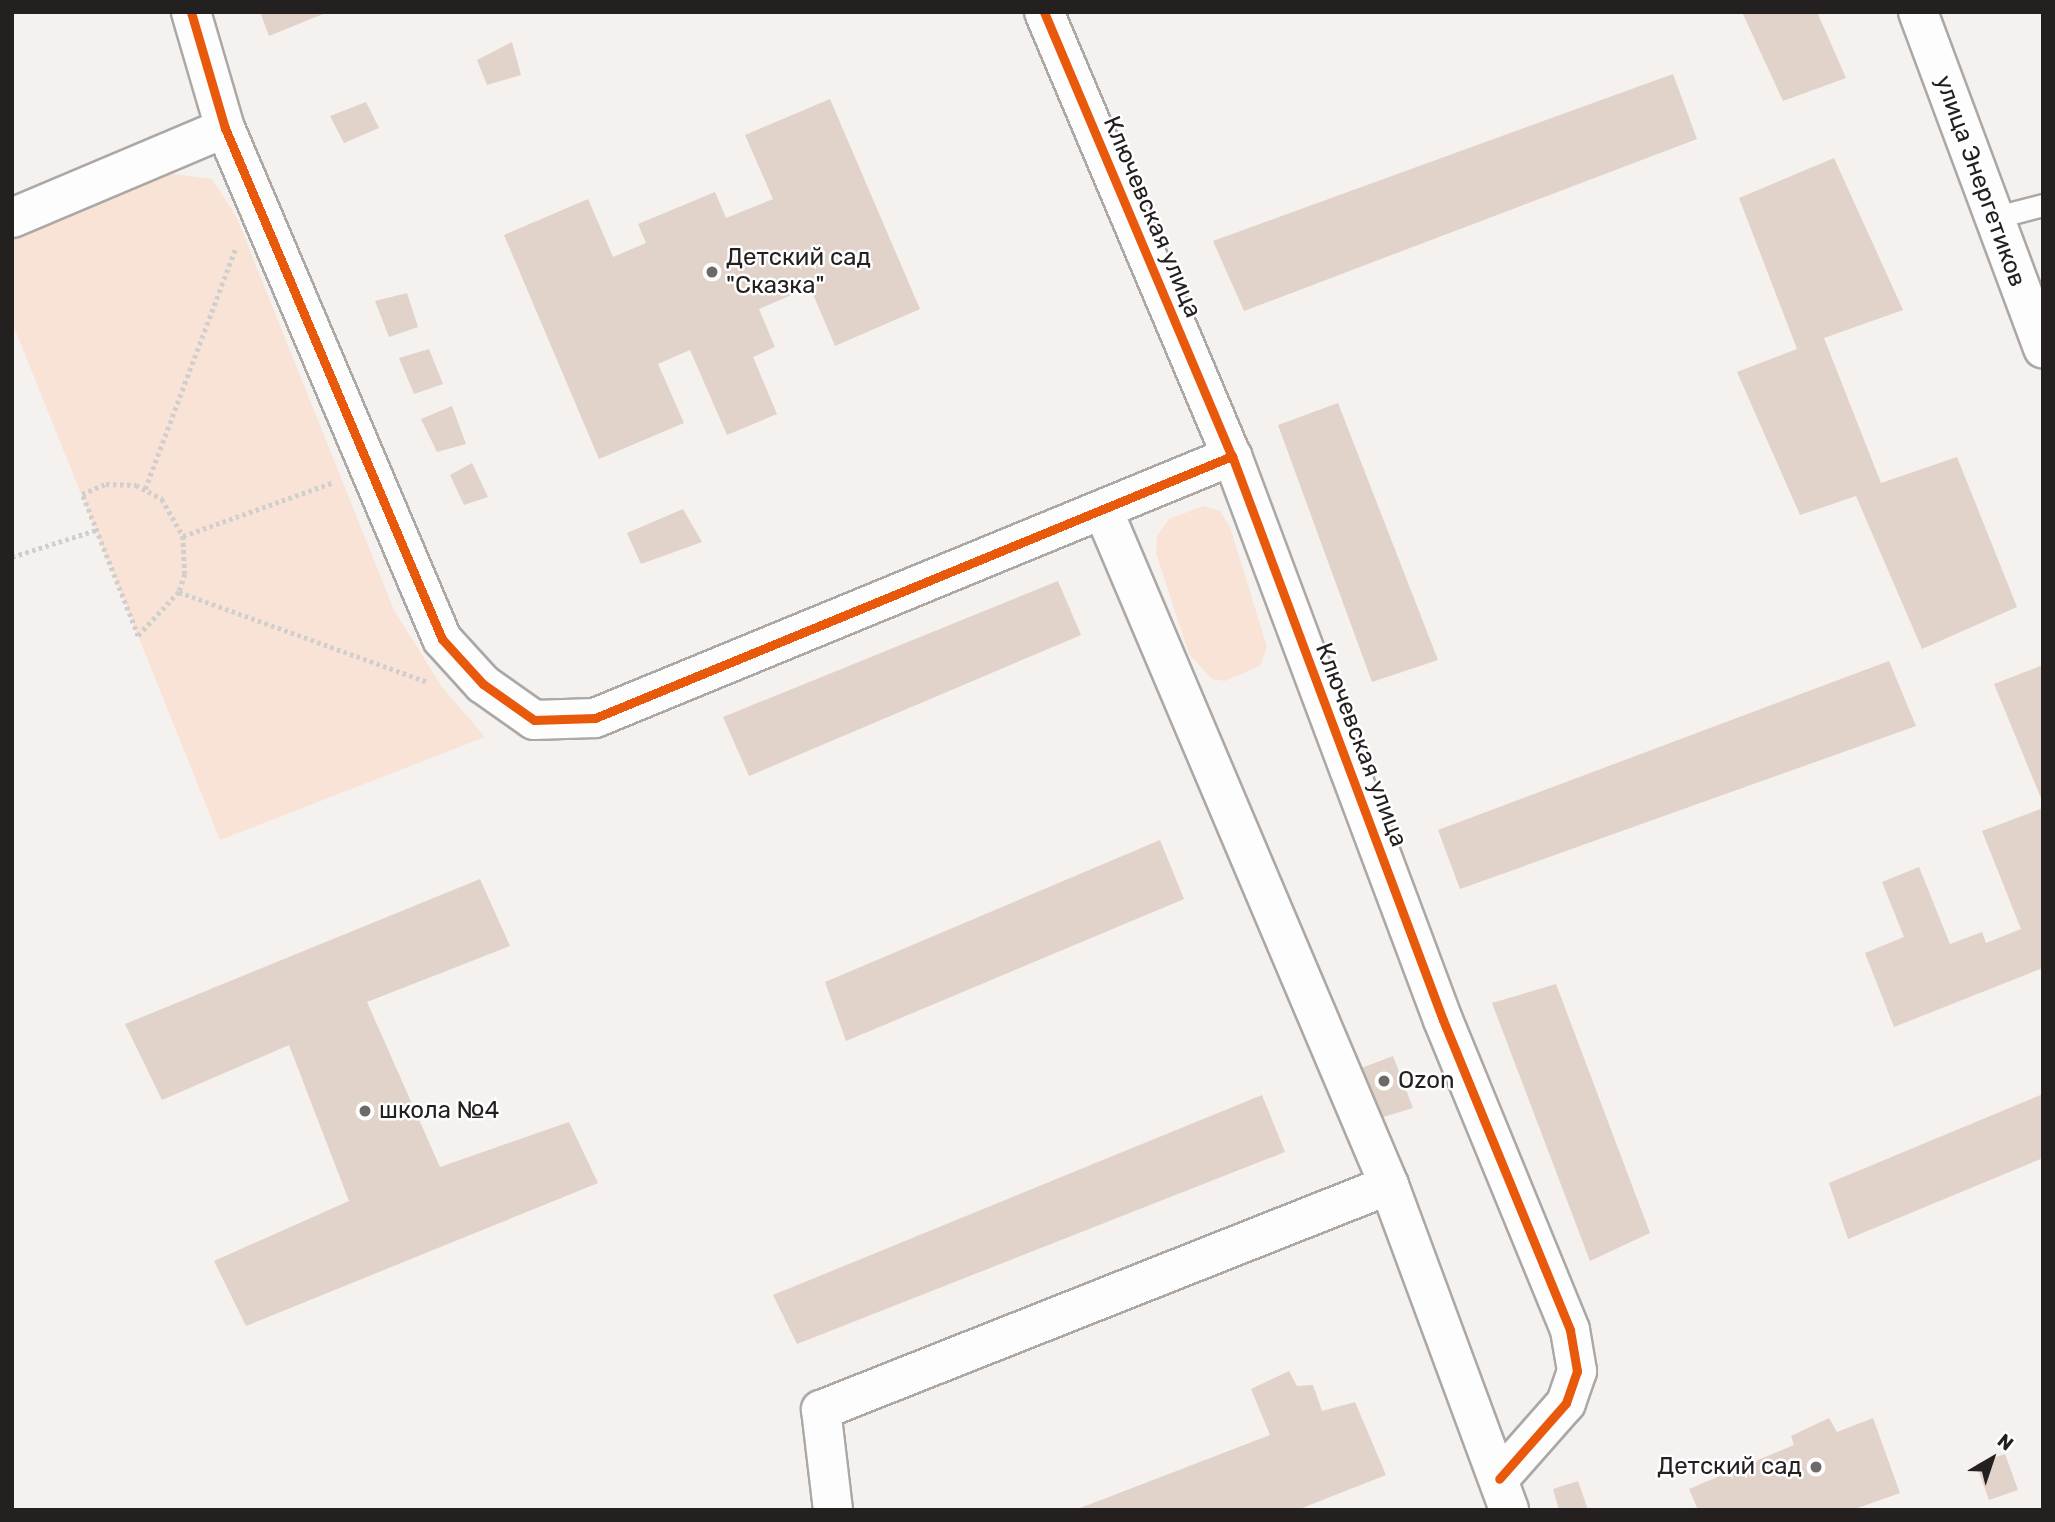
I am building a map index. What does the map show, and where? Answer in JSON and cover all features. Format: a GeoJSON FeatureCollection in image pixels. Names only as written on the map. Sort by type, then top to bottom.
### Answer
{"type":"FeatureCollection","features":[{"type":"Feature","properties":{"kind":"street"},"geometry":{"type":"LineString","coordinates":[[191,12],[225,128],[442,639],[483,684],[534,720],[595,718],[1232,456]]}},
{"type":"Feature","properties":{"kind":"street","name":"Ключевская улица"},"geometry":{"type":"LineString","coordinates":[[1044,12],[1232,456],[1443,1020],[1570,1330],[1577,1371],[1566,1404],[1504,1494]]}},
{"type":"Feature","properties":{"kind":"street","name":"улица Энергетиков"},"geometry":{"type":"LineString","coordinates":[[1919,12],[2043,349]]}},
{"type":"Feature","properties":{"kind":"street"},"geometry":{"type":"LineString","coordinates":[[12,218],[225,128]]}},
{"type":"Feature","properties":{"kind":"street"},"geometry":{"type":"LineString","coordinates":[[1104,510],[1389,1185],[1504,1494]]}},
{"type":"Feature","properties":{"kind":"street"},"geometry":{"type":"LineString","coordinates":[[833,1510],[821,1410],[1389,1185]]}},
{"type":"Feature","properties":{"kind":"lane"},"geometry":{"type":"LineString","coordinates":[[1993,218],[2043,205]]}},
{"type":"Feature","properties":{"kind":"path"},"geometry":{"type":"LineString","coordinates":[[145,488],[237,244]]}},
{"type":"Feature","properties":{"kind":"path"},"geometry":{"type":"LineString","coordinates":[[183,536],[371,469]]}},
{"type":"Feature","properties":{"kind":"path"},"geometry":{"type":"LineString","coordinates":[[106,484],[145,488],[162,499],[183,536],[186,574],[178,592],[138,636],[82,494],[106,484]]}},
{"type":"Feature","properties":{"kind":"path"},"geometry":{"type":"LineString","coordinates":[[12,557],[96,530]]}},
{"type":"Feature","properties":{"kind":"path"},"geometry":{"type":"LineString","coordinates":[[178,592],[433,683]]}},
{"type":"Feature","properties":{"kind":"shaded area"},"geometry":{"type":"Polygon","coordinates":[[[173,174],[212,179],[237,218],[394,610],[442,687],[485,737],[220,840],[12,322],[12,233],[173,174]]]}},
{"type":"Feature","properties":{"kind":"shaded area"},"geometry":{"type":"Polygon","coordinates":[[[1203,506],[1220,511],[1230,527],[1267,647],[1260,666],[1225,681],[1212,679],[1189,654],[1156,553],[1157,536],[1169,519],[1203,506]]]}},
{"type":"Feature","properties":{"kind":"building"},"geometry":{"type":"Polygon","coordinates":[[[260,12],[328,12],[269,36],[260,12]]]}},
{"type":"Feature","properties":{"kind":"building"},"geometry":{"type":"Polygon","coordinates":[[[1742,12],[1817,12],[1846,78],[1783,101],[1742,12]]]}},
{"type":"Feature","properties":{"kind":"building"},"geometry":{"type":"Polygon","coordinates":[[[512,42],[521,75],[487,85],[477,60],[512,42]]]}},
{"type":"Feature","properties":{"kind":"building"},"geometry":{"type":"Polygon","coordinates":[[[1673,74],[1697,139],[1244,311],[1213,241],[1673,74]]]}},
{"type":"Feature","properties":{"kind":"building","name":"Детский сад \"Сказка\""},"geometry":{"type":"Polygon","coordinates":[[[830,99],[920,309],[835,346],[810,287],[759,309],[775,347],[753,357],[777,414],[727,435],[690,350],[658,364],[684,423],[599,459],[504,235],[588,199],[613,257],[646,243],[638,224],[715,192],[726,218],[773,199],[745,135],[830,99]]]}},
{"type":"Feature","properties":{"kind":"building"},"geometry":{"type":"Polygon","coordinates":[[[366,102],[379,128],[344,143],[330,116],[366,102]]]}},
{"type":"Feature","properties":{"kind":"building"},"geometry":{"type":"Polygon","coordinates":[[[1834,158],[1903,310],[1824,338],[1881,483],[1957,457],[2017,607],[1922,649],[1856,496],[1800,515],[1737,372],[1797,349],[1739,198],[1834,158]]]}},
{"type":"Feature","properties":{"kind":"building"},"geometry":{"type":"Polygon","coordinates":[[[407,293],[418,327],[389,337],[375,301],[407,293]]]}},
{"type":"Feature","properties":{"kind":"building"},"geometry":{"type":"Polygon","coordinates":[[[429,349],[443,384],[414,394],[399,358],[429,349]]]}},
{"type":"Feature","properties":{"kind":"building"},"geometry":{"type":"Polygon","coordinates":[[[1338,403],[1438,660],[1372,682],[1278,425],[1338,403]]]}},
{"type":"Feature","properties":{"kind":"building"},"geometry":{"type":"Polygon","coordinates":[[[452,406],[466,444],[437,452],[421,419],[452,406]]]}},
{"type":"Feature","properties":{"kind":"building"},"geometry":{"type":"Polygon","coordinates":[[[472,463],[488,497],[464,505],[450,475],[472,463]]]}},
{"type":"Feature","properties":{"kind":"building"},"geometry":{"type":"Polygon","coordinates":[[[683,509],[702,542],[641,564],[627,533],[683,509]]]}},
{"type":"Feature","properties":{"kind":"building"},"geometry":{"type":"Polygon","coordinates":[[[1058,581],[1081,635],[749,776],[723,717],[1058,581]]]}},
{"type":"Feature","properties":{"kind":"building"},"geometry":{"type":"Polygon","coordinates":[[[1889,661],[1916,726],[1460,889],[1438,830],[1889,661]]]}},
{"type":"Feature","properties":{"kind":"building"},"geometry":{"type":"Polygon","coordinates":[[[2043,665],[2043,803],[1994,684],[2043,665]]]}},
{"type":"Feature","properties":{"kind":"building"},"geometry":{"type":"Polygon","coordinates":[[[2043,808],[2043,968],[1894,1027],[1865,953],[1904,937],[1882,882],[1919,867],[1950,944],[1982,932],[1986,943],[2021,929],[1982,831],[2043,808]]]}},
{"type":"Feature","properties":{"kind":"building"},"geometry":{"type":"Polygon","coordinates":[[[1160,840],[1184,899],[846,1041],[825,982],[1160,840]]]}},
{"type":"Feature","properties":{"kind":"building","name":"школа №4"},"geometry":{"type":"Polygon","coordinates":[[[480,879],[510,946],[367,1002],[440,1167],[569,1122],[598,1183],[246,1326],[214,1261],[349,1201],[289,1045],[162,1100],[125,1024],[480,879]]]}},
{"type":"Feature","properties":{"kind":"building"},"geometry":{"type":"Polygon","coordinates":[[[1556,984],[1650,1233],[1590,1261],[1492,1003],[1556,984]]]}},
{"type":"Feature","properties":{"kind":"building"},"geometry":{"type":"Polygon","coordinates":[[[1393,1056],[1413,1108],[1380,1118],[1359,1069],[1393,1056]]]}},
{"type":"Feature","properties":{"kind":"building"},"geometry":{"type":"Polygon","coordinates":[[[2043,1094],[2043,1158],[1848,1239],[1829,1183],[2043,1094]]]}},
{"type":"Feature","properties":{"kind":"building"},"geometry":{"type":"Polygon","coordinates":[[[1262,1095],[1285,1152],[797,1344],[773,1295],[1262,1095]]]}},
{"type":"Feature","properties":{"kind":"building"},"geometry":{"type":"Polygon","coordinates":[[[1289,1371],[1297,1386],[1313,1385],[1322,1411],[1355,1402],[1386,1475],[1297,1510],[1075,1510],[1270,1435],[1251,1389],[1289,1371]]]}},
{"type":"Feature","properties":{"kind":"building","name":"Детский сад"},"geometry":{"type":"Polygon","coordinates":[[[1829,1418],[1837,1432],[1873,1418],[1900,1493],[1852,1510],[1698,1510],[1689,1489],[1794,1445],[1791,1436],[1829,1418]]]}},
{"type":"Feature","properties":{"kind":"building"},"geometry":{"type":"Polygon","coordinates":[[[2005,1454],[2018,1490],[1989,1500],[1976,1464],[2005,1454]]]}},
{"type":"Feature","properties":{"kind":"building"},"geometry":{"type":"Polygon","coordinates":[[[1578,1481],[1588,1510],[1559,1510],[1553,1489],[1578,1481]]]}},
{"type":"Feature","properties":{"kind":"cycle path"},"geometry":{"type":"LineString","coordinates":[[191,12],[225,128],[442,639],[483,684],[534,720],[595,718],[1232,456]]}},
{"type":"Feature","properties":{"kind":"cycle path"},"geometry":{"type":"LineString","coordinates":[[1044,12],[1232,456],[1443,1020],[1570,1330],[1577,1371],[1566,1403],[1499,1479]]}},
{"type":"Feature","properties":{"kind":"place","name":"Детский сад \"Сказка\""},"geometry":{"type":"Point","coordinates":[712,272]}},
{"type":"Feature","properties":{"kind":"place","name":"Ozon"},"geometry":{"type":"Point","coordinates":[1384,1081]}},
{"type":"Feature","properties":{"kind":"place","name":"школа №4"},"geometry":{"type":"Point","coordinates":[365,1111]}},
{"type":"Feature","properties":{"kind":"place","name":"Детский сад"},"geometry":{"type":"Point","coordinates":[1816,1467]}}]}
